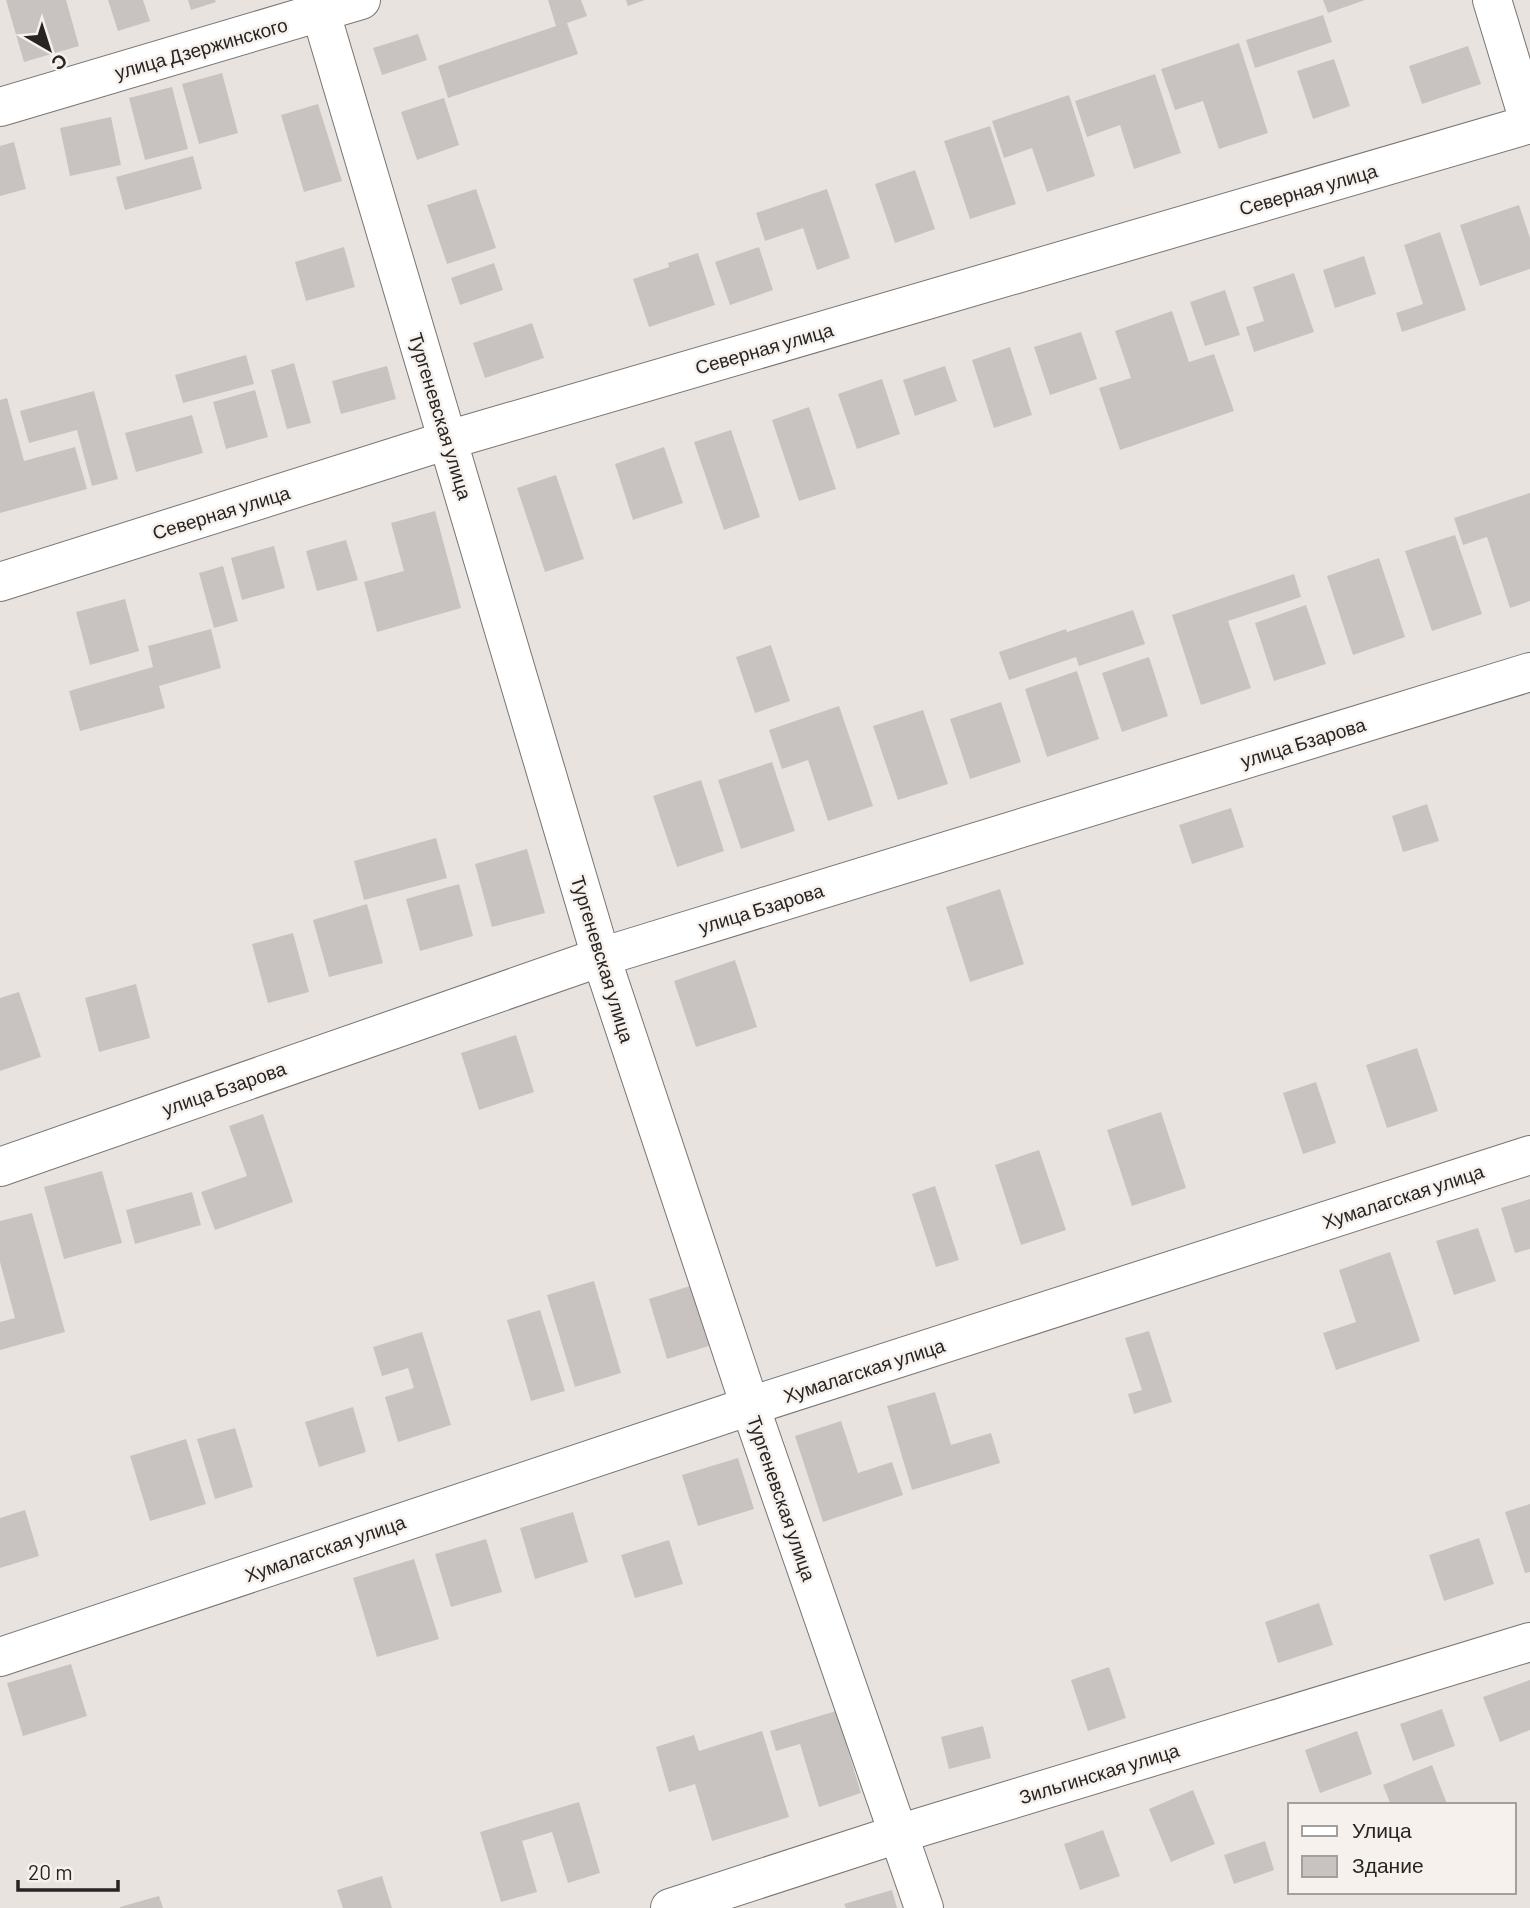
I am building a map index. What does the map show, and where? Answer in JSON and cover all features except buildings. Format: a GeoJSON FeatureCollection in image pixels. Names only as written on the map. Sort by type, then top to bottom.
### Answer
{"type":"FeatureCollection","features":[{"type":"Feature","properties":{"kind":"street","name":"улица Дзержинского"},"geometry":{"type":"LineString","coordinates":[[0,107],[319,6],[361,0]]}},
{"type":"Feature","properties":{"kind":"street"},"geometry":{"type":"LineString","coordinates":[[1492,0],[1530,125]]}},
{"type":"Feature","properties":{"kind":"street","name":"Тургеневская улица"},"geometry":{"type":"LineString","coordinates":[[319,6],[601,957],[750,1406],[924,1908]]}},
{"type":"Feature","properties":{"kind":"street","name":"Северная улица"},"geometry":{"type":"LineString","coordinates":[[0,582],[448,440],[1530,125]]}},
{"type":"Feature","properties":{"kind":"street","name":"улица Бзарова"},"geometry":{"type":"LineString","coordinates":[[0,1167],[601,957],[1530,672]]}},
{"type":"Feature","properties":{"kind":"street","name":"Хумалагская улица"},"geometry":{"type":"LineString","coordinates":[[0,1657],[750,1406],[1530,1155]]}},
{"type":"Feature","properties":{"kind":"street","name":"Зильгинская улица"},"geometry":{"type":"LineString","coordinates":[[670,1908],[898,1834],[1530,1642]]}}]}
